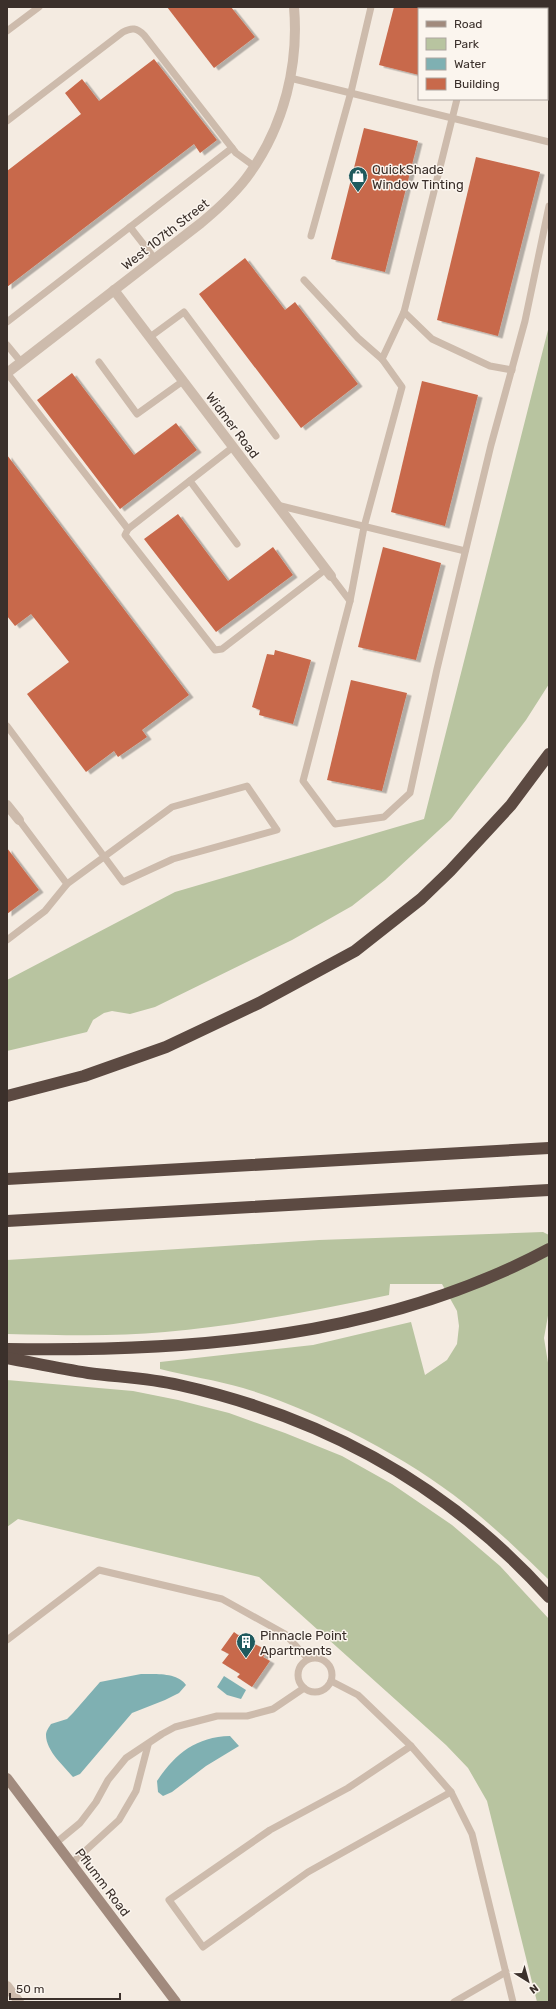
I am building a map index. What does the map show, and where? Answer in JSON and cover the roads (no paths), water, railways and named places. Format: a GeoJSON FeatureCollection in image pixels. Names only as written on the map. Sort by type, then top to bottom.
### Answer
{"type":"FeatureCollection","features":[{"type":"Feature","properties":{"kind":"highway"},"geometry":{"type":"LineString","coordinates":[[7,1096],[84,1076],[166,1048],[259,1003],[355,951],[421,899],[450,872],[511,804],[549,754]]}},
{"type":"Feature","properties":{"kind":"highway"},"geometry":{"type":"LineString","coordinates":[[7,1179],[549,1148]]}},
{"type":"Feature","properties":{"kind":"highway"},"geometry":{"type":"LineString","coordinates":[[7,1222],[549,1190]]}},
{"type":"Feature","properties":{"kind":"highway"},"geometry":{"type":"LineString","coordinates":[[7,1349],[134,1349],[225,1341],[309,1330],[417,1305],[499,1275],[549,1249]]}},
{"type":"Feature","properties":{"kind":"highway"},"geometry":{"type":"LineString","coordinates":[[7,1358],[184,1386],[258,1406],[320,1430],[388,1464],[451,1506],[507,1553],[549,1597]]}},
{"type":"Feature","properties":{"kind":"main road","name":"Pflumm Road"},"geometry":{"type":"LineString","coordinates":[[7,1778],[57,1842],[176,2002]]}},
{"type":"Feature","properties":{"kind":"street","name":"West 107th Street"},"geometry":{"type":"LineString","coordinates":[[7,373],[201,223],[229,199],[266,148],[280,116],[290,78],[295,48],[294,7]]}},
{"type":"Feature","properties":{"kind":"street","name":"Widmer Road"},"geometry":{"type":"LineString","coordinates":[[114,290],[329,573]]}},
{"type":"Feature","properties":{"kind":"street"},"geometry":{"type":"LineString","coordinates":[[7,805],[19,820]]}},
{"type":"Feature","properties":{"kind":"street"},"geometry":{"type":"LineString","coordinates":[[7,1986],[19,2002]]}},
{"type":"Feature","properties":{"kind":"lane"},"geometry":{"type":"LineString","coordinates":[[7,31],[39,7]]}},
{"type":"Feature","properties":{"kind":"lane"},"geometry":{"type":"LineString","coordinates":[[311,236],[351,92],[371,7]]}},
{"type":"Feature","properties":{"kind":"lane"},"geometry":{"type":"LineString","coordinates":[[7,121],[123,32],[135,28],[144,35],[232,148],[254,166]]}},
{"type":"Feature","properties":{"kind":"lane"},"geometry":{"type":"LineString","coordinates":[[290,78],[549,142]]}},
{"type":"Feature","properties":{"kind":"lane"},"geometry":{"type":"LineString","coordinates":[[382,358],[404,312],[457,100]]}},
{"type":"Feature","properties":{"kind":"lane"},"geometry":{"type":"LineString","coordinates":[[7,322],[232,148]]}},
{"type":"Feature","properties":{"kind":"lane"},"geometry":{"type":"LineString","coordinates":[[304,280],[358,338],[382,358],[402,387],[364,527],[350,601],[304,781],[335,824],[384,817],[410,793],[465,551],[491,445],[525,321],[549,206]]}},
{"type":"Feature","properties":{"kind":"lane"},"geometry":{"type":"LineString","coordinates":[[130,227],[155,258]]}},
{"type":"Feature","properties":{"kind":"lane"},"geometry":{"type":"LineString","coordinates":[[150,337],[184,312],[276,436]]}},
{"type":"Feature","properties":{"kind":"lane"},"geometry":{"type":"LineString","coordinates":[[404,312],[432,339],[490,366],[512,370]]}},
{"type":"Feature","properties":{"kind":"lane"},"geometry":{"type":"LineString","coordinates":[[7,345],[21,362]]}},
{"type":"Feature","properties":{"kind":"lane"},"geometry":{"type":"LineString","coordinates":[[99,362],[137,414],[183,381]]}},
{"type":"Feature","properties":{"kind":"lane"},"geometry":{"type":"LineString","coordinates":[[7,373],[128,529]]}},
{"type":"Feature","properties":{"kind":"lane"},"geometry":{"type":"LineString","coordinates":[[233,447],[128,529],[125,535],[215,650],[222,649],[329,573],[350,601]]}},
{"type":"Feature","properties":{"kind":"lane"},"geometry":{"type":"LineString","coordinates":[[190,481],[237,544]]}},
{"type":"Feature","properties":{"kind":"lane"},"geometry":{"type":"LineString","coordinates":[[277,505],[465,551]]}},
{"type":"Feature","properties":{"kind":"lane"},"geometry":{"type":"LineString","coordinates":[[7,726],[103,857],[123,882],[173,859],[277,830],[247,786],[172,807],[103,857],[67,884],[45,911],[7,940]]}},
{"type":"Feature","properties":{"kind":"lane"},"geometry":{"type":"LineString","coordinates":[[19,820],[67,884]]}},
{"type":"Feature","properties":{"kind":"lane"},"geometry":{"type":"LineString","coordinates":[[7,1640],[99,1570],[222,1599],[285,1634],[308,1659]]}},
{"type":"Feature","properties":{"kind":"lane"},"geometry":{"type":"LineString","coordinates":[[314,1658],[325,1661],[331,1666],[332,1682],[324,1690],[318,1692],[309,1691],[304,1688],[298,1679],[300,1667],[308,1659],[314,1658]]}},
{"type":"Feature","properties":{"kind":"lane"},"geometry":{"type":"LineString","coordinates":[[332,1682],[358,1695],[411,1746],[451,1792],[472,1834],[513,2002]]}},
{"type":"Feature","properties":{"kind":"lane"},"geometry":{"type":"LineString","coordinates":[[57,1842],[80,1823],[96,1802],[108,1780],[126,1758],[175,1727],[217,1716],[247,1716],[273,1709],[304,1688]]}},
{"type":"Feature","properties":{"kind":"lane"},"geometry":{"type":"LineString","coordinates":[[72,1863],[119,1820],[136,1791],[148,1745]]}},
{"type":"Feature","properties":{"kind":"lane"},"geometry":{"type":"LineString","coordinates":[[411,1746],[348,1788],[270,1830],[169,1900],[203,1947],[308,1872],[451,1792]]}},
{"type":"Feature","properties":{"kind":"lane"},"geometry":{"type":"LineString","coordinates":[[454,2002],[506,1972]]}},
{"type":"Feature","properties":{"kind":"water"},"geometry":{"type":"Polygon","coordinates":[[[141,1674],[172,1676],[182,1681],[186,1685],[179,1693],[132,1713],[80,1774],[73,1777],[56,1758],[49,1747],[46,1735],[49,1726],[67,1719],[100,1682],[141,1674]]]}},
{"type":"Feature","properties":{"kind":"water"},"geometry":{"type":"Polygon","coordinates":[[[224,1676],[246,1690],[241,1699],[227,1695],[217,1687],[224,1676]]]}},
{"type":"Feature","properties":{"kind":"water"},"geometry":{"type":"Polygon","coordinates":[[[230,1736],[239,1746],[206,1766],[172,1792],[163,1796],[158,1792],[157,1781],[172,1762],[188,1748],[207,1740],[230,1736]]]}},
{"type":"Feature","properties":{"kind":"place","name":"QuickShade Window Tinting"},"geometry":{"type":"Point","coordinates":[358,193]}},
{"type":"Feature","properties":{"kind":"place","name":"Pinnacle Point Apartments"},"geometry":{"type":"Point","coordinates":[246,1659]}}]}
